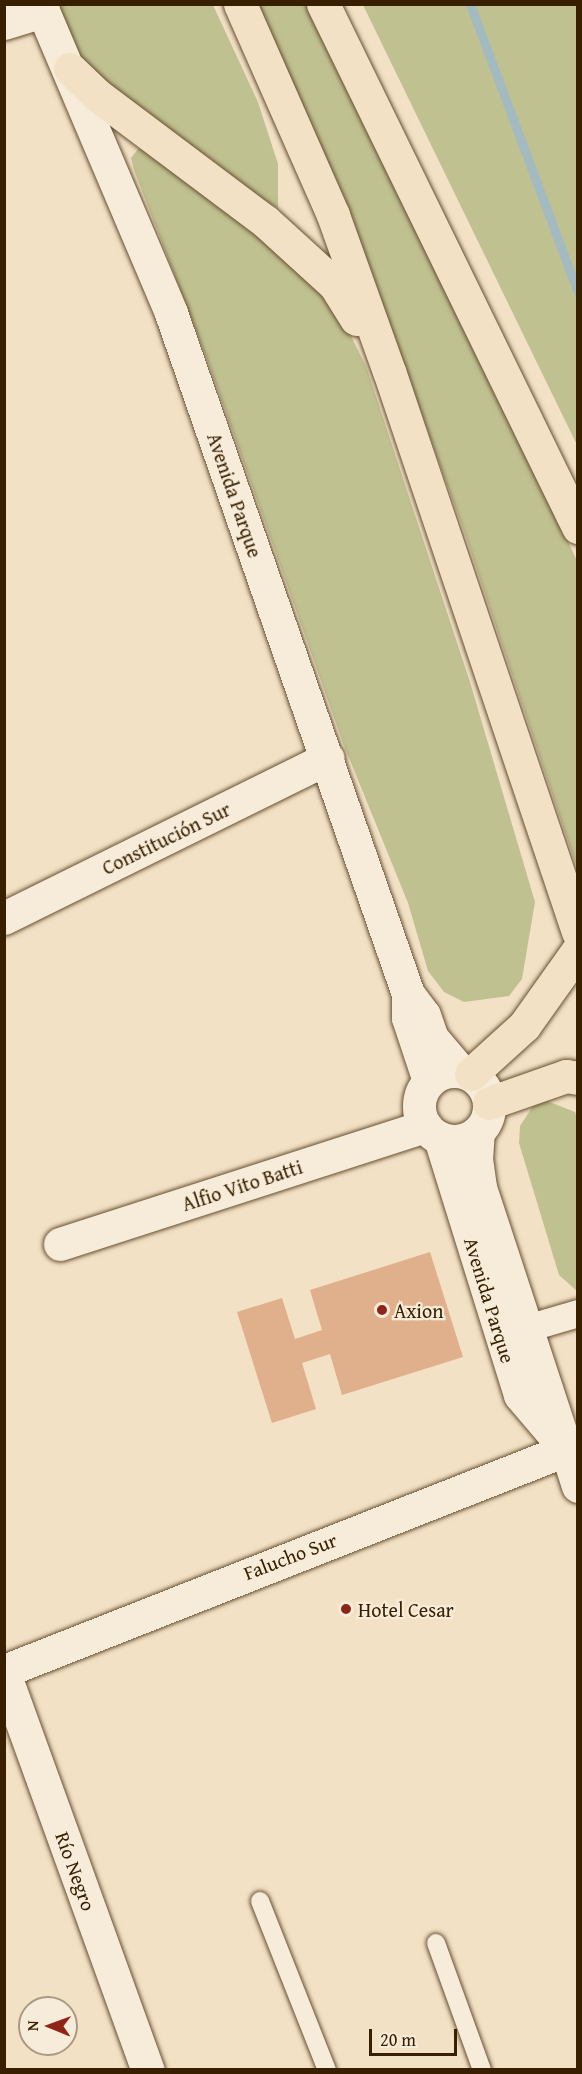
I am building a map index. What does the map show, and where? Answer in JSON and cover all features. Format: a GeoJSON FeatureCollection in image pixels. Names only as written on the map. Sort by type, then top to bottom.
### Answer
{"type":"FeatureCollection","features":[{"type":"Feature","properties":{"kind":"highway"},"geometry":{"type":"LineString","coordinates":[[240,4],[333,215],[389,371],[578,932]]}},
{"type":"Feature","properties":{"kind":"highway"},"geometry":{"type":"LineString","coordinates":[[324,4],[578,527]]}},
{"type":"Feature","properties":{"kind":"highway"},"geometry":{"type":"LineString","coordinates":[[70,69],[97,95],[265,221],[335,285],[389,371]]}},
{"type":"Feature","properties":{"kind":"highway"},"geometry":{"type":"LineString","coordinates":[[466,1073],[524,1026],[578,950]]}},
{"type":"Feature","properties":{"kind":"highway"},"geometry":{"type":"LineString","coordinates":[[484,1118],[566,1076],[578,1078]]}},
{"type":"Feature","properties":{"kind":"street"},"geometry":{"type":"LineString","coordinates":[[4,23],[41,8]]}},
{"type":"Feature","properties":{"kind":"street","name":"Avenida Parque"},"geometry":{"type":"LineString","coordinates":[[41,8],[70,69],[171,313],[328,758],[408,994],[424,1015],[432,1038],[466,1073]]}},
{"type":"Feature","properties":{"kind":"street","name":"Constitución Sur"},"geometry":{"type":"LineString","coordinates":[[4,918],[328,758]]}},
{"type":"Feature","properties":{"kind":"street","name":"Avenida Parque"},"geometry":{"type":"LineString","coordinates":[[408,994],[408,1018],[429,1081]]}},
{"type":"Feature","properties":{"kind":"street"},"geometry":{"type":"LineString","coordinates":[[448,1071],[466,1073],[486,1090],[484,1118],[459,1141],[432,1132],[419,1103],[429,1081],[448,1071]]}},
{"type":"Feature","properties":{"kind":"street","name":"Avenida Parque"},"geometry":{"type":"LineString","coordinates":[[484,1118],[476,1159],[480,1187],[527,1328],[572,1447],[578,1486]]}},
{"type":"Feature","properties":{"kind":"street","name":"Avenida Parque"},"geometry":{"type":"LineString","coordinates":[[432,1132],[520,1395],[572,1447]]}},
{"type":"Feature","properties":{"kind":"street","name":"Alfio Vito Batti"},"geometry":{"type":"LineString","coordinates":[[60,1245],[432,1132]]}},
{"type":"Feature","properties":{"kind":"street"},"geometry":{"type":"LineString","coordinates":[[527,1328],[578,1313]]}},
{"type":"Feature","properties":{"kind":"street","name":"Falucho Sur"},"geometry":{"type":"LineString","coordinates":[[4,1672],[572,1447]]}},
{"type":"Feature","properties":{"kind":"street","name":"Río Negro"},"geometry":{"type":"LineString","coordinates":[[4,1672],[148,2070]]}},
{"type":"Feature","properties":{"kind":"lane"},"geometry":{"type":"LineString","coordinates":[[260,1901],[327,2070]]}},
{"type":"Feature","properties":{"kind":"lane"},"geometry":{"type":"LineString","coordinates":[[436,1943],[482,2070]]}},
{"type":"Feature","properties":{"kind":"green space"},"geometry":{"type":"Polygon","coordinates":[[[57,5],[213,5],[258,102],[278,164],[278,208],[218,175],[88,72],[57,5]]]}},
{"type":"Feature","properties":{"kind":"green space"},"geometry":{"type":"Polygon","coordinates":[[[257,5],[309,5],[511,416],[577,561],[577,868],[464,531],[370,272],[257,5]]]}},
{"type":"Feature","properties":{"kind":"green space"},"geometry":{"type":"Polygon","coordinates":[[[363,5],[577,5],[577,445],[363,5]]]}},
{"type":"Feature","properties":{"kind":"green space"},"geometry":{"type":"Polygon","coordinates":[[[150,148],[329,292],[366,366],[470,682],[535,902],[522,979],[509,996],[464,1002],[444,992],[428,971],[408,903],[343,743],[208,361],[134,170],[131,158],[138,149],[150,148]]]}},
{"type":"Feature","properties":{"kind":"green space"},"geometry":{"type":"Polygon","coordinates":[[[547,1101],[575,1112],[577,1119],[577,1291],[559,1275],[519,1143],[520,1126],[533,1106],[547,1101]]]}},
{"type":"Feature","properties":{"kind":"building","name":"Axion"},"geometry":{"type":"Polygon","coordinates":[[[430,1252],[463,1357],[342,1395],[330,1354],[302,1363],[316,1409],[272,1423],[237,1312],[282,1298],[295,1339],[322,1330],[310,1290],[430,1252]]]}},
{"type":"Feature","properties":{"kind":"waterway"},"geometry":{"type":"LineString","coordinates":[[470,4],[578,293]]}},
{"type":"Feature","properties":{"kind":"place","name":"Axion"},"geometry":{"type":"Point","coordinates":[382,1310]}},
{"type":"Feature","properties":{"kind":"place","name":"Hotel Cesar"},"geometry":{"type":"Point","coordinates":[346,1609]}}]}
